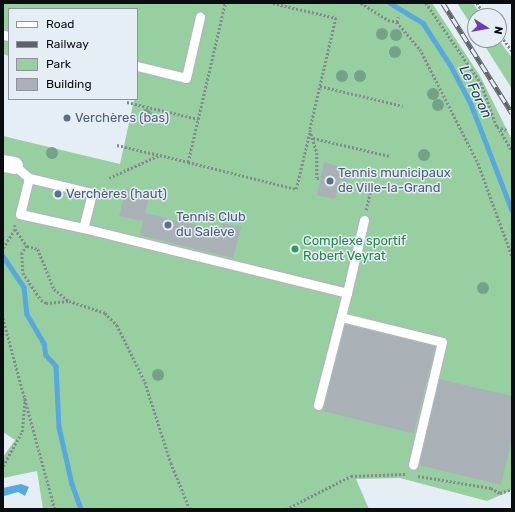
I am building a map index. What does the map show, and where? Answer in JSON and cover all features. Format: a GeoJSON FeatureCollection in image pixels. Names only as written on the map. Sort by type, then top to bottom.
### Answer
{"type":"FeatureCollection","features":[{"type":"Feature","properties":{"kind":"lane"},"geometry":{"type":"LineString","coordinates":[[138,66],[186,78],[200,17]]}},
{"type":"Feature","properties":{"kind":"lane"},"geometry":{"type":"LineString","coordinates":[[8,164],[29,178],[92,193],[83,228]]}},
{"type":"Feature","properties":{"kind":"lane"},"geometry":{"type":"LineString","coordinates":[[29,178],[20,214],[347,293]]}},
{"type":"Feature","properties":{"kind":"lane"},"geometry":{"type":"LineString","coordinates":[[318,405],[342,317],[364,220]]}},
{"type":"Feature","properties":{"kind":"lane"},"geometry":{"type":"LineString","coordinates":[[342,317],[442,342],[413,465]]}},
{"type":"Feature","properties":{"kind":"path"},"geometry":{"type":"LineString","coordinates":[[188,162],[225,3]]}},
{"type":"Feature","properties":{"kind":"path"},"geometry":{"type":"LineString","coordinates":[[117,145],[296,189],[336,18],[273,3]]}},
{"type":"Feature","properties":{"kind":"path"},"geometry":{"type":"LineString","coordinates":[[361,3],[388,20],[397,22],[420,49],[454,112],[490,190],[512,256]]}},
{"type":"Feature","properties":{"kind":"path"},"geometry":{"type":"LineString","coordinates":[[426,3],[481,83],[500,130],[512,151]]}},
{"type":"Feature","properties":{"kind":"path"},"geometry":{"type":"LineString","coordinates":[[397,22],[398,17]]}},
{"type":"Feature","properties":{"kind":"path"},"geometry":{"type":"LineString","coordinates":[[320,86],[403,106]]}},
{"type":"Feature","properties":{"kind":"path"},"geometry":{"type":"LineString","coordinates":[[127,102],[198,119]]}},
{"type":"Feature","properties":{"kind":"path"},"geometry":{"type":"LineString","coordinates":[[310,130],[317,153],[317,178],[320,179]]}},
{"type":"Feature","properties":{"kind":"path"},"geometry":{"type":"LineString","coordinates":[[500,130],[507,130]]}},
{"type":"Feature","properties":{"kind":"path"},"geometry":{"type":"LineString","coordinates":[[312,138],[390,156]]}},
{"type":"Feature","properties":{"kind":"path"},"geometry":{"type":"LineString","coordinates":[[109,178],[160,155]]}},
{"type":"Feature","properties":{"kind":"path"},"geometry":{"type":"LineString","coordinates":[[364,220],[372,185]]}},
{"type":"Feature","properties":{"kind":"path"},"geometry":{"type":"LineString","coordinates":[[3,248],[15,229],[16,220],[20,214]]}},
{"type":"Feature","properties":{"kind":"path"},"geometry":{"type":"LineString","coordinates":[[15,229],[27,246],[38,249],[54,289],[69,302]]}},
{"type":"Feature","properties":{"kind":"path"},"geometry":{"type":"LineString","coordinates":[[27,246],[22,253],[23,273],[41,300],[46,303],[69,302],[96,308],[118,325],[145,382],[171,463],[188,503],[189,509]]}},
{"type":"Feature","properties":{"kind":"path"},"geometry":{"type":"LineString","coordinates":[[3,318],[25,392],[55,509]]}},
{"type":"Feature","properties":{"kind":"path"},"geometry":{"type":"LineString","coordinates":[[3,466],[22,432],[25,392]]}},
{"type":"Feature","properties":{"kind":"path"},"geometry":{"type":"LineString","coordinates":[[286,509],[351,476],[406,474],[431,476],[500,493],[512,489]]}},
{"type":"Feature","properties":{"kind":"green space"},"geometry":{"type":"Polygon","coordinates":[[[3,3],[432,3],[480,76],[512,140],[512,490],[487,501],[400,478],[356,479],[369,509],[43,509],[37,471],[3,478],[3,457],[15,440],[3,432],[3,136],[120,164],[134,100],[138,100],[138,8],[8,8],[8,56],[3,54],[3,3]]]}},
{"type":"Feature","properties":{"kind":"green space"},"geometry":{"type":"Polygon","coordinates":[[[457,3],[473,3],[476,8],[467,8],[467,19],[457,3]]]}},
{"type":"Feature","properties":{"kind":"green space"},"geometry":{"type":"Polygon","coordinates":[[[486,48],[505,48],[512,58],[512,89],[486,48]]]}},
{"type":"Feature","properties":{"kind":"water"},"geometry":{"type":"Polygon","coordinates":[[[21,484],[29,487],[25,496],[18,492],[4,496],[3,488],[21,484]]]}},
{"type":"Feature","properties":{"kind":"building","name":"Tennis municipaux de Ville-la-Grand"},"geometry":{"type":"Polygon","coordinates":[[[324,162],[351,170],[348,182],[340,180],[335,199],[317,195],[324,162]]]}},
{"type":"Feature","properties":{"kind":"building","name":"Tennis Club du Salève"},"geometry":{"type":"Polygon","coordinates":[[[126,188],[150,194],[145,213],[220,231],[222,223],[241,227],[233,258],[140,235],[143,221],[119,216],[126,188]]]}},
{"type":"Feature","properties":{"kind":"building"},"geometry":{"type":"Polygon","coordinates":[[[345,324],[435,346],[413,434],[323,411],[345,324]]]}},
{"type":"Feature","properties":{"kind":"building"},"geometry":{"type":"Polygon","coordinates":[[[439,379],[512,396],[512,439],[501,485],[419,465],[439,379]]]}},
{"type":"Feature","properties":{"kind":"waterway","name":"Le Foron"},"geometry":{"type":"LineString","coordinates":[[390,3],[423,23],[451,66],[471,104],[512,210]]}},
{"type":"Feature","properties":{"kind":"waterway"},"geometry":{"type":"LineString","coordinates":[[3,256],[24,287],[27,314],[44,343],[46,355],[56,366],[59,427],[72,484],[81,509]]}},
{"type":"Feature","properties":{"kind":"railway"},"geometry":{"type":"LineString","coordinates":[[443,3],[512,113]]}},
{"type":"Feature","properties":{"kind":"place","name":"Verchères (bas)"},"geometry":{"type":"Point","coordinates":[67,118]}},
{"type":"Feature","properties":{"kind":"place","name":"Tennis municipaux de Ville-la-Grand"},"geometry":{"type":"Point","coordinates":[330,181]}},
{"type":"Feature","properties":{"kind":"place","name":"Verchères (haut)"},"geometry":{"type":"Point","coordinates":[58,194]}},
{"type":"Feature","properties":{"kind":"place","name":"Tennis Club du Salève"},"geometry":{"type":"Point","coordinates":[168,225]}},
{"type":"Feature","properties":{"kind":"place","name":"Complexe sportif Robert Veyrat"},"geometry":{"type":"Point","coordinates":[295,249]}}]}
